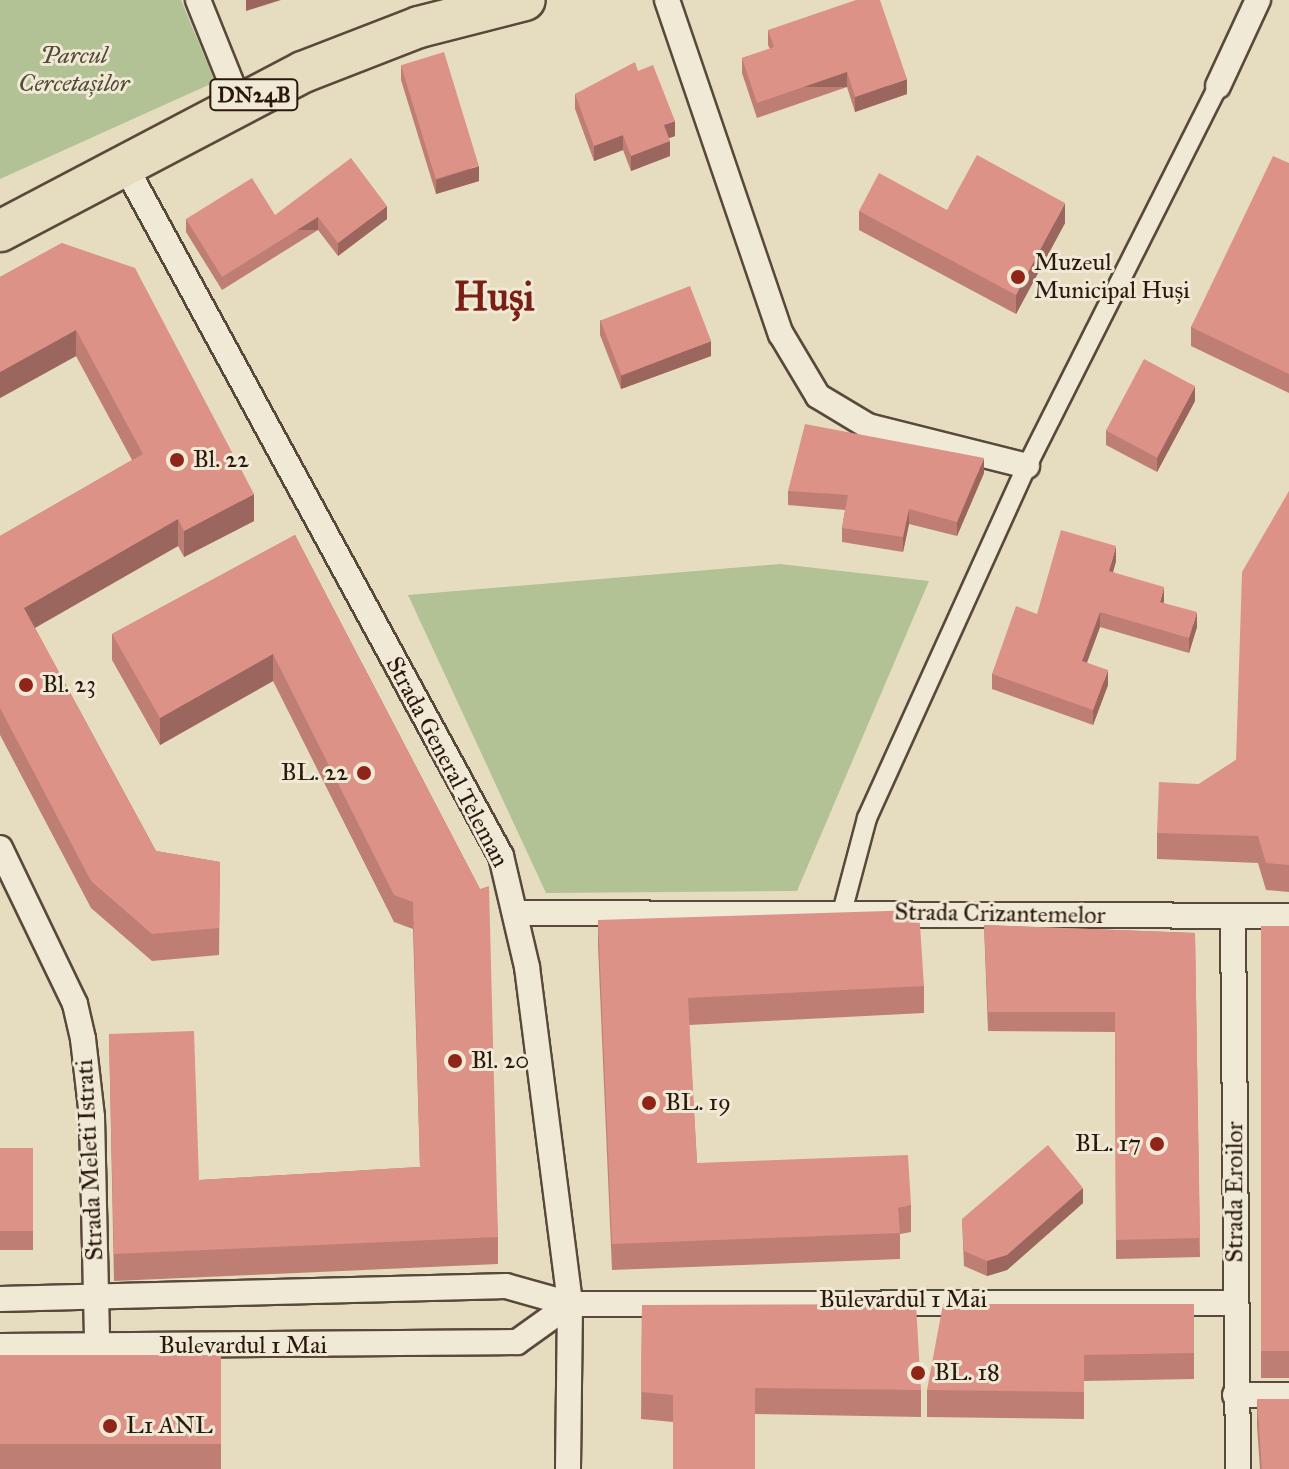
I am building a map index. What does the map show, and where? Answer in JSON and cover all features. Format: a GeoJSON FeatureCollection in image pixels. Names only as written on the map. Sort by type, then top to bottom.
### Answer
{"type":"FeatureCollection","features":[{"type":"Feature","properties":{"kind":"highway","name":"DN24B"},"geometry":{"type":"LineString","coordinates":[[0,231],[239,102],[362,47],[525,0]]}},
{"type":"Feature","properties":{"kind":"street"},"geometry":{"type":"LineString","coordinates":[[198,0],[239,102]]}},
{"type":"Feature","properties":{"kind":"street"},"geometry":{"type":"LineString","coordinates":[[667,0],[781,334],[818,396],[868,426],[1027,466]]}},
{"type":"Feature","properties":{"kind":"street"},"geometry":{"type":"LineString","coordinates":[[842,912],[867,818],[1027,466],[1258,0]]}},
{"type":"Feature","properties":{"kind":"street","name":"Strada General Teleman"},"geometry":{"type":"LineString","coordinates":[[124,164],[501,856],[518,913],[570,1304],[568,1469]]}},
{"type":"Feature","properties":{"kind":"street","name":"Strada Meleti Istrati"},"geometry":{"type":"LineString","coordinates":[[0,848],[11,893],[75,1004],[83,1039],[98,1298],[97,1346]]}},
{"type":"Feature","properties":{"kind":"street","name":"Strada Crizantemelor"},"geometry":{"type":"LineString","coordinates":[[518,913],[1289,916]]}},
{"type":"Feature","properties":{"kind":"street","name":"Strada Eroilor"},"geometry":{"type":"LineString","coordinates":[[1233,916],[1238,1469]]}},
{"type":"Feature","properties":{"kind":"street","name":"Bulevardul 1 Mai"},"geometry":{"type":"LineString","coordinates":[[0,1299],[506,1286],[570,1304],[1236,1303]]}},
{"type":"Feature","properties":{"kind":"street","name":"Bulevardul 1 Mai"},"geometry":{"type":"LineString","coordinates":[[0,1346],[517,1342],[570,1304]]}},
{"type":"Feature","properties":{"kind":"street"},"geometry":{"type":"LineString","coordinates":[[1235,1395],[1289,1395]]}},
{"type":"Feature","properties":{"kind":"green space","name":"Parcul Cercetașilor"},"geometry":{"type":"Polygon","coordinates":[[[0,0],[181,0],[215,82],[0,179],[0,0]]]}},
{"type":"Feature","properties":{"kind":"green space"},"geometry":{"type":"Polygon","coordinates":[[[780,564],[929,581],[797,891],[546,893],[408,595],[780,564]]]}},
{"type":"Feature","properties":{"kind":"building"},"geometry":{"type":"Polygon","coordinates":[[[856,0],[880,0],[907,79],[855,97],[847,72],[757,103],[742,58],[774,47],[768,30],[856,0]]]}},
{"type":"Feature","properties":{"kind":"building"},"geometry":{"type":"Polygon","coordinates":[[[444,52],[479,166],[436,179],[401,65],[444,52]]]}},
{"type":"Feature","properties":{"kind":"building"},"geometry":{"type":"Polygon","coordinates":[[[635,62],[638,71],[653,65],[675,121],[664,125],[670,141],[631,156],[623,135],[594,146],[575,94],[635,62]]]}},
{"type":"Feature","properties":{"kind":"building"},"geometry":{"type":"Polygon","coordinates":[[[977,155],[1065,203],[1016,295],[859,211],[879,173],[947,210],[977,155]]]}},
{"type":"Feature","properties":{"kind":"building"},"geometry":{"type":"Polygon","coordinates":[[[1273,156],[1289,163],[1289,374],[1191,327],[1273,156]]]}},
{"type":"Feature","properties":{"kind":"building"},"geometry":{"type":"Polygon","coordinates":[[[351,158],[387,206],[338,243],[318,217],[222,277],[186,219],[252,178],[275,215],[351,158]]]}},
{"type":"Feature","properties":{"kind":"building"},"geometry":{"type":"Polygon","coordinates":[[[62,243],[135,268],[254,494],[184,531],[178,519],[24,608],[156,851],[220,862],[219,928],[152,934],[91,881],[0,708],[0,536],[143,454],[76,330],[0,372],[0,277],[62,243]]]}},
{"type":"Feature","properties":{"kind":"building"},"geometry":{"type":"Polygon","coordinates":[[[690,286],[711,341],[622,375],[600,320],[690,286]]]}},
{"type":"Feature","properties":{"kind":"building"},"geometry":{"type":"Polygon","coordinates":[[[1144,359],[1195,386],[1157,458],[1106,431],[1144,359]]]}},
{"type":"Feature","properties":{"kind":"building"},"geometry":{"type":"Polygon","coordinates":[[[805,424],[984,458],[957,522],[909,509],[903,537],[842,528],[848,495],[788,491],[805,424]]]}},
{"type":"Feature","properties":{"kind":"building"},"geometry":{"type":"Polygon","coordinates":[[[1289,491],[1289,865],[1266,863],[1258,836],[1157,833],[1159,782],[1199,784],[1236,760],[1242,572],[1289,491]]]}},
{"type":"Feature","properties":{"kind":"building"},"geometry":{"type":"Polygon","coordinates":[[[1061,530],[1116,546],[1109,571],[1164,587],[1160,602],[1197,612],[1189,638],[1100,612],[1082,661],[1108,670],[1093,710],[992,674],[1016,606],[1037,614],[1061,530]]]}},
{"type":"Feature","properties":{"kind":"building"},"geometry":{"type":"Polygon","coordinates":[[[295,535],[480,889],[489,886],[498,1237],[114,1254],[109,1034],[194,1031],[199,1180],[420,1167],[413,902],[394,895],[273,654],[160,718],[112,634],[295,535]]]}},
{"type":"Feature","properties":{"kind":"building","name":"BL. 19"},"geometry":{"type":"Polygon","coordinates":[[[919,910],[924,986],[688,998],[697,1163],[908,1155],[911,1205],[898,1208],[900,1233],[612,1244],[598,920],[919,910]]]}},
{"type":"Feature","properties":{"kind":"building","name":"BL. 17"},"geometry":{"type":"Polygon","coordinates":[[[984,925],[1195,933],[1200,1238],[1116,1240],[1115,1012],[988,1012],[984,925]]]}},
{"type":"Feature","properties":{"kind":"building"},"geometry":{"type":"Polygon","coordinates":[[[1261,926],[1289,926],[1289,1351],[1261,1351],[1261,926]]]}},
{"type":"Feature","properties":{"kind":"building"},"geometry":{"type":"Polygon","coordinates":[[[1048,1145],[1083,1188],[1007,1255],[987,1261],[964,1251],[962,1219],[1048,1145]]]}},
{"type":"Feature","properties":{"kind":"building"},"geometry":{"type":"Polygon","coordinates":[[[0,1148],[33,1148],[33,1231],[0,1231],[0,1148]]]}},
{"type":"Feature","properties":{"kind":"building"},"geometry":{"type":"Polygon","coordinates":[[[916,1304],[921,1390],[755,1388],[755,1469],[673,1469],[673,1395],[641,1392],[642,1305],[916,1304]]]}},
{"type":"Feature","properties":{"kind":"building"},"geometry":{"type":"Polygon","coordinates":[[[943,1304],[1194,1304],[1194,1353],[1084,1355],[1084,1392],[927,1390],[943,1304]]]}},
{"type":"Feature","properties":{"kind":"building","name":"L1 ANL"},"geometry":{"type":"Polygon","coordinates":[[[0,1355],[221,1355],[221,1444],[0,1444],[0,1355]]]}},
{"type":"Feature","properties":{"kind":"building"},"geometry":{"type":"Polygon","coordinates":[[[1257,1399],[1289,1399],[1289,1469],[1262,1469],[1257,1399]]]}},
{"type":"Feature","properties":{"kind":"place","name":"Muzeul Municipal Huși"},"geometry":{"type":"Point","coordinates":[1018,277]}},
{"type":"Feature","properties":{"kind":"place","name":"Bl. 22"},"geometry":{"type":"Point","coordinates":[177,460]}},
{"type":"Feature","properties":{"kind":"place","name":"Bl. 23"},"geometry":{"type":"Point","coordinates":[26,685]}},
{"type":"Feature","properties":{"kind":"place","name":"BL. 22"},"geometry":{"type":"Point","coordinates":[364,773]}},
{"type":"Feature","properties":{"kind":"place","name":"Bl. 20"},"geometry":{"type":"Point","coordinates":[455,1061]}},
{"type":"Feature","properties":{"kind":"place","name":"BL. 19"},"geometry":{"type":"Point","coordinates":[649,1103]}},
{"type":"Feature","properties":{"kind":"place","name":"BL. 17"},"geometry":{"type":"Point","coordinates":[1157,1144]}},
{"type":"Feature","properties":{"kind":"place","name":"BL. 18"},"geometry":{"type":"Point","coordinates":[918,1373]}},
{"type":"Feature","properties":{"kind":"place","name":"L1 ANL"},"geometry":{"type":"Point","coordinates":[110,1426]}},
{"type":"Feature","properties":{"kind":"district","name":"Huși"},"geometry":{"type":"Point","coordinates":[494,297]}}]}
